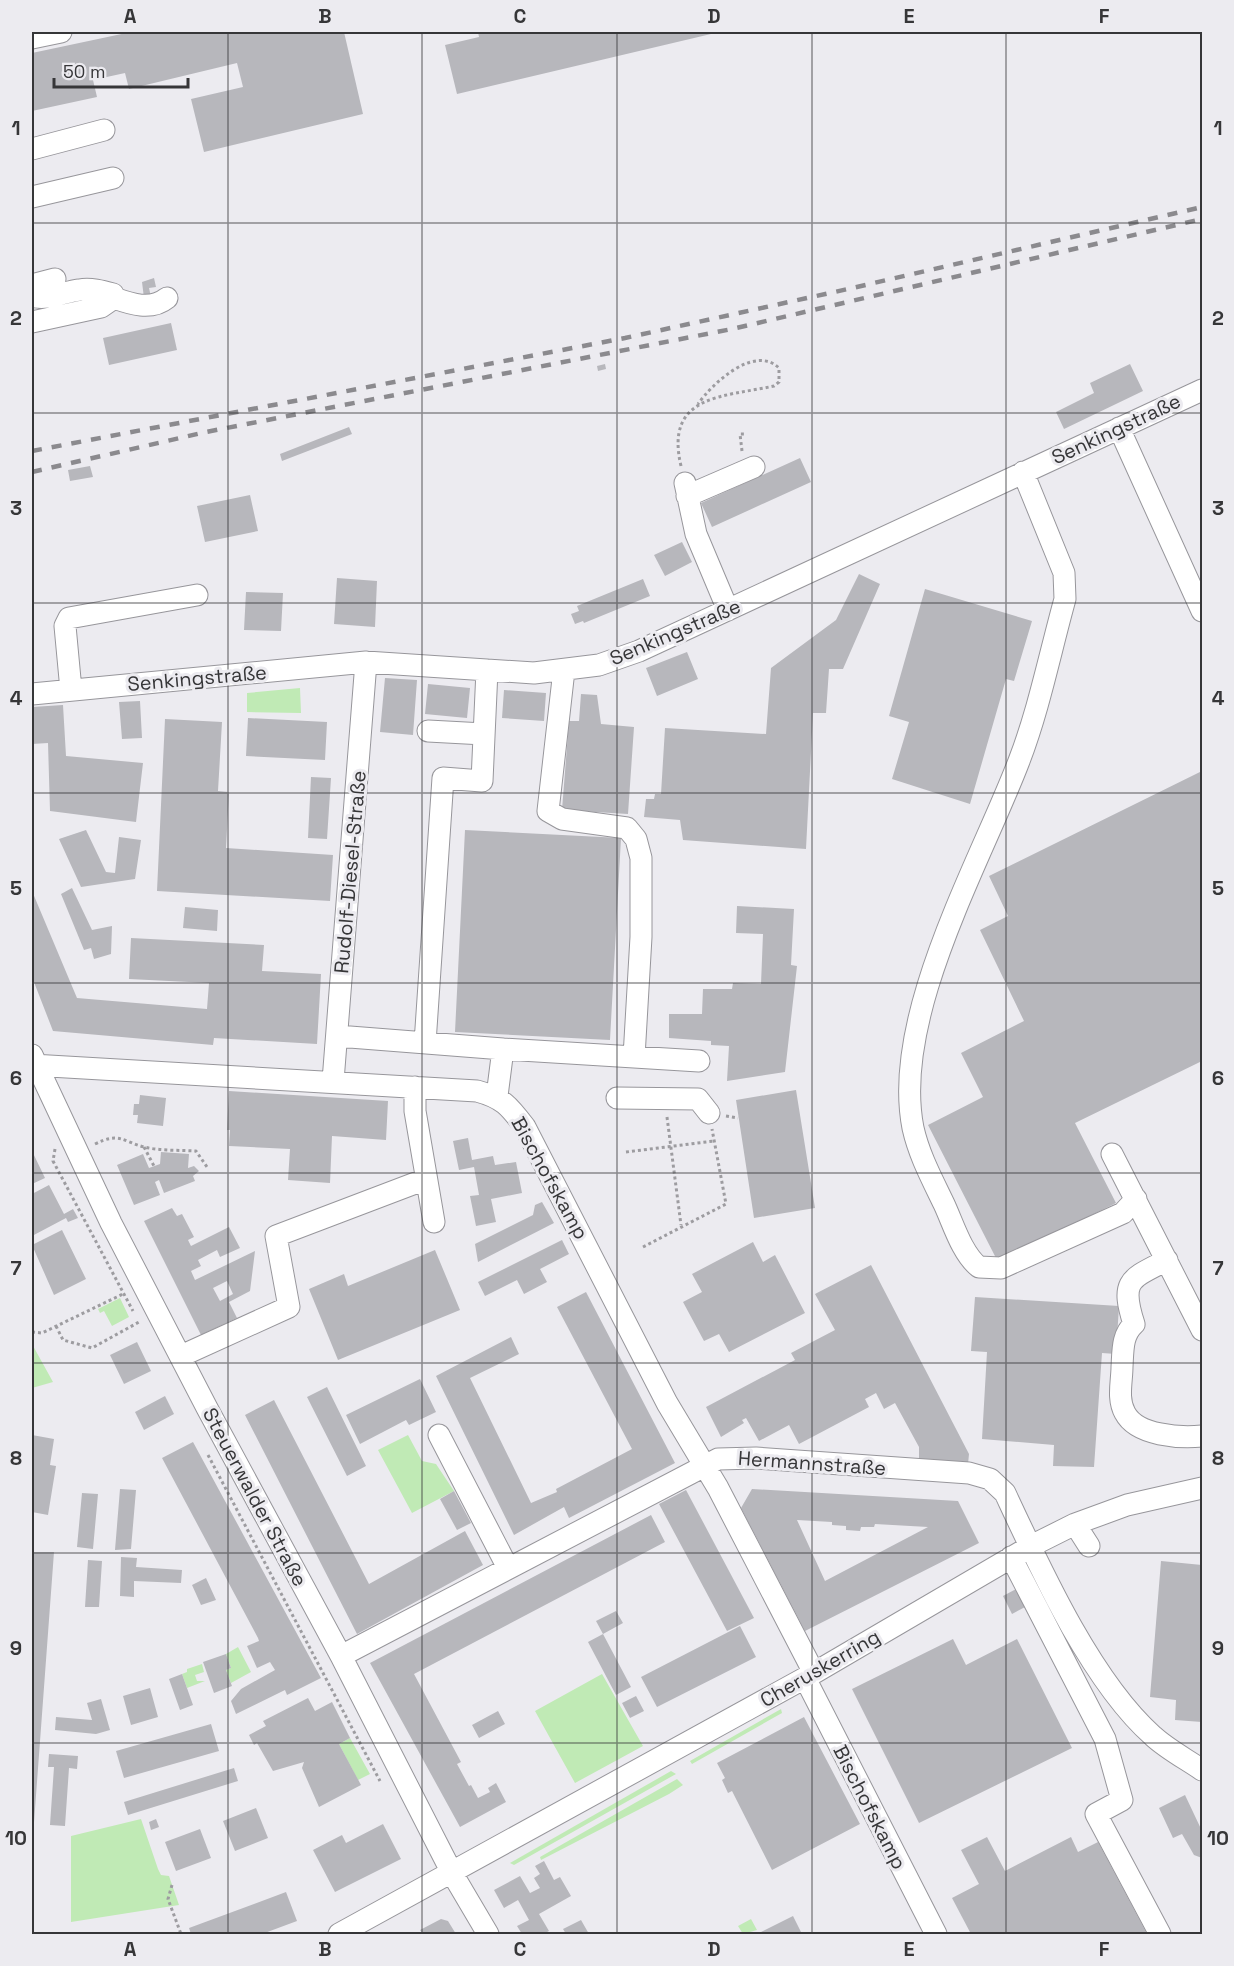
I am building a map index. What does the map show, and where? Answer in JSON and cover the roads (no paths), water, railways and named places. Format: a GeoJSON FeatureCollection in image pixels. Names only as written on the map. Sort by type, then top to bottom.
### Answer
{"type":"FeatureCollection","features":[{"type":"Feature","properties":{"kind":"street"},"geometry":{"type":"LineString","coordinates":[[32,38],[61,32]]}},
{"type":"Feature","properties":{"kind":"street"},"geometry":{"type":"LineString","coordinates":[[32,149],[104,130]]}},
{"type":"Feature","properties":{"kind":"street"},"geometry":{"type":"LineString","coordinates":[[32,198],[113,178]]}},
{"type":"Feature","properties":{"kind":"street"},"geometry":{"type":"LineString","coordinates":[[32,285],[54,279]]}},
{"type":"Feature","properties":{"kind":"street"},"geometry":{"type":"LineString","coordinates":[[32,296],[43,298],[82,289],[113,294],[114,298],[136,306],[157,303],[167,298]]}},
{"type":"Feature","properties":{"kind":"street"},"geometry":{"type":"LineString","coordinates":[[32,322],[101,307],[114,298]]}},
{"type":"Feature","properties":{"kind":"street","name":"Senkingstraße"},"geometry":{"type":"LineString","coordinates":[[32,694],[366,662],[534,673],[599,665],[639,651],[1203,390]]}},
{"type":"Feature","properties":{"kind":"street"},"geometry":{"type":"LineString","coordinates":[[1119,429],[1203,611]]}},
{"type":"Feature","properties":{"kind":"street"},"geometry":{"type":"LineString","coordinates":[[728,610],[696,534],[686,490],[754,467]]}},
{"type":"Feature","properties":{"kind":"street"},"geometry":{"type":"LineString","coordinates":[[1023,472],[1064,573],[1065,600],[1020,759],[952,917],[933,970],[919,1023],[914,1056],[911,1111],[913,1127],[929,1173],[969,1254],[979,1267],[1001,1268],[1123,1213],[1136,1199]]}},
{"type":"Feature","properties":{"kind":"street"},"geometry":{"type":"LineString","coordinates":[[71,690],[65,626],[69,618],[197,594]]}},
{"type":"Feature","properties":{"kind":"street","name":"Rudolf-Diesel-Straße"},"geometry":{"type":"LineString","coordinates":[[333,1081],[366,662]]}},
{"type":"Feature","properties":{"kind":"street"},"geometry":{"type":"LineString","coordinates":[[425,1043],[443,778],[482,781],[487,670]]}},
{"type":"Feature","properties":{"kind":"street"},"geometry":{"type":"LineString","coordinates":[[564,670],[548,811],[562,819],[627,828],[639,846],[641,938],[634,1057]]}},
{"type":"Feature","properties":{"kind":"street"},"geometry":{"type":"LineString","coordinates":[[428,731],[484,734]]}},
{"type":"Feature","properties":{"kind":"street"},"geometry":{"type":"LineString","coordinates":[[337,1036],[699,1061]]}},
{"type":"Feature","properties":{"kind":"street"},"geometry":{"type":"LineString","coordinates":[[33,1062],[477,1091],[497,1096],[503,1049]]}},
{"type":"Feature","properties":{"kind":"street","name":"Steuerwalder Straße"},"geometry":{"type":"LineString","coordinates":[[33,1062],[181,1356],[452,1873],[488,1935]]}},
{"type":"Feature","properties":{"kind":"street"},"geometry":{"type":"LineString","coordinates":[[415,1088],[415,1111],[434,1222]]}},
{"type":"Feature","properties":{"kind":"street","name":"Bischofskamp"},"geometry":{"type":"LineString","coordinates":[[497,1096],[532,1124],[608,1267],[667,1403],[718,1488],[936,1935]]}},
{"type":"Feature","properties":{"kind":"street"},"geometry":{"type":"LineString","coordinates":[[617,1098],[698,1099],[710,1113]]}},
{"type":"Feature","properties":{"kind":"street"},"geometry":{"type":"LineString","coordinates":[[1113,1154],[1167,1260],[1195,1298],[1203,1330]]}},
{"type":"Feature","properties":{"kind":"street"},"geometry":{"type":"LineString","coordinates":[[181,1356],[290,1307],[276,1236],[426,1179]]}},
{"type":"Feature","properties":{"kind":"street"},"geometry":{"type":"LineString","coordinates":[[1167,1260],[1134,1277],[1128,1289],[1128,1305],[1134,1324],[1127,1331],[1123,1349],[1121,1401],[1125,1414],[1145,1429],[1168,1435],[1203,1436]]}},
{"type":"Feature","properties":{"kind":"street"},"geometry":{"type":"LineString","coordinates":[[439,1435],[508,1568]]}},
{"type":"Feature","properties":{"kind":"street","name":"Hermannstraße"},"geometry":{"type":"LineString","coordinates":[[340,1656],[718,1459],[732,1457],[982,1476],[996,1482],[1005,1493],[1081,1642],[1131,1713],[1154,1737],[1203,1770]]}},
{"type":"Feature","properties":{"kind":"street","name":"Cheruskerring"},"geometry":{"type":"LineString","coordinates":[[339,1935],[810,1676],[1031,1546],[1075,1524],[1127,1505],[1201,1489]]}},
{"type":"Feature","properties":{"kind":"street"},"geometry":{"type":"LineString","coordinates":[[1075,1524],[1089,1546]]}},
{"type":"Feature","properties":{"kind":"street"},"geometry":{"type":"LineString","coordinates":[[1011,1557],[1105,1739],[1122,1800],[1096,1814],[1160,1935]]}},
{"type":"Feature","properties":{"kind":"railway"},"geometry":{"type":"LineString","coordinates":[[32,451],[625,338],[1202,207]]}},
{"type":"Feature","properties":{"kind":"railway"},"geometry":{"type":"LineString","coordinates":[[32,472],[206,432],[732,329],[1202,219]]}}]}
